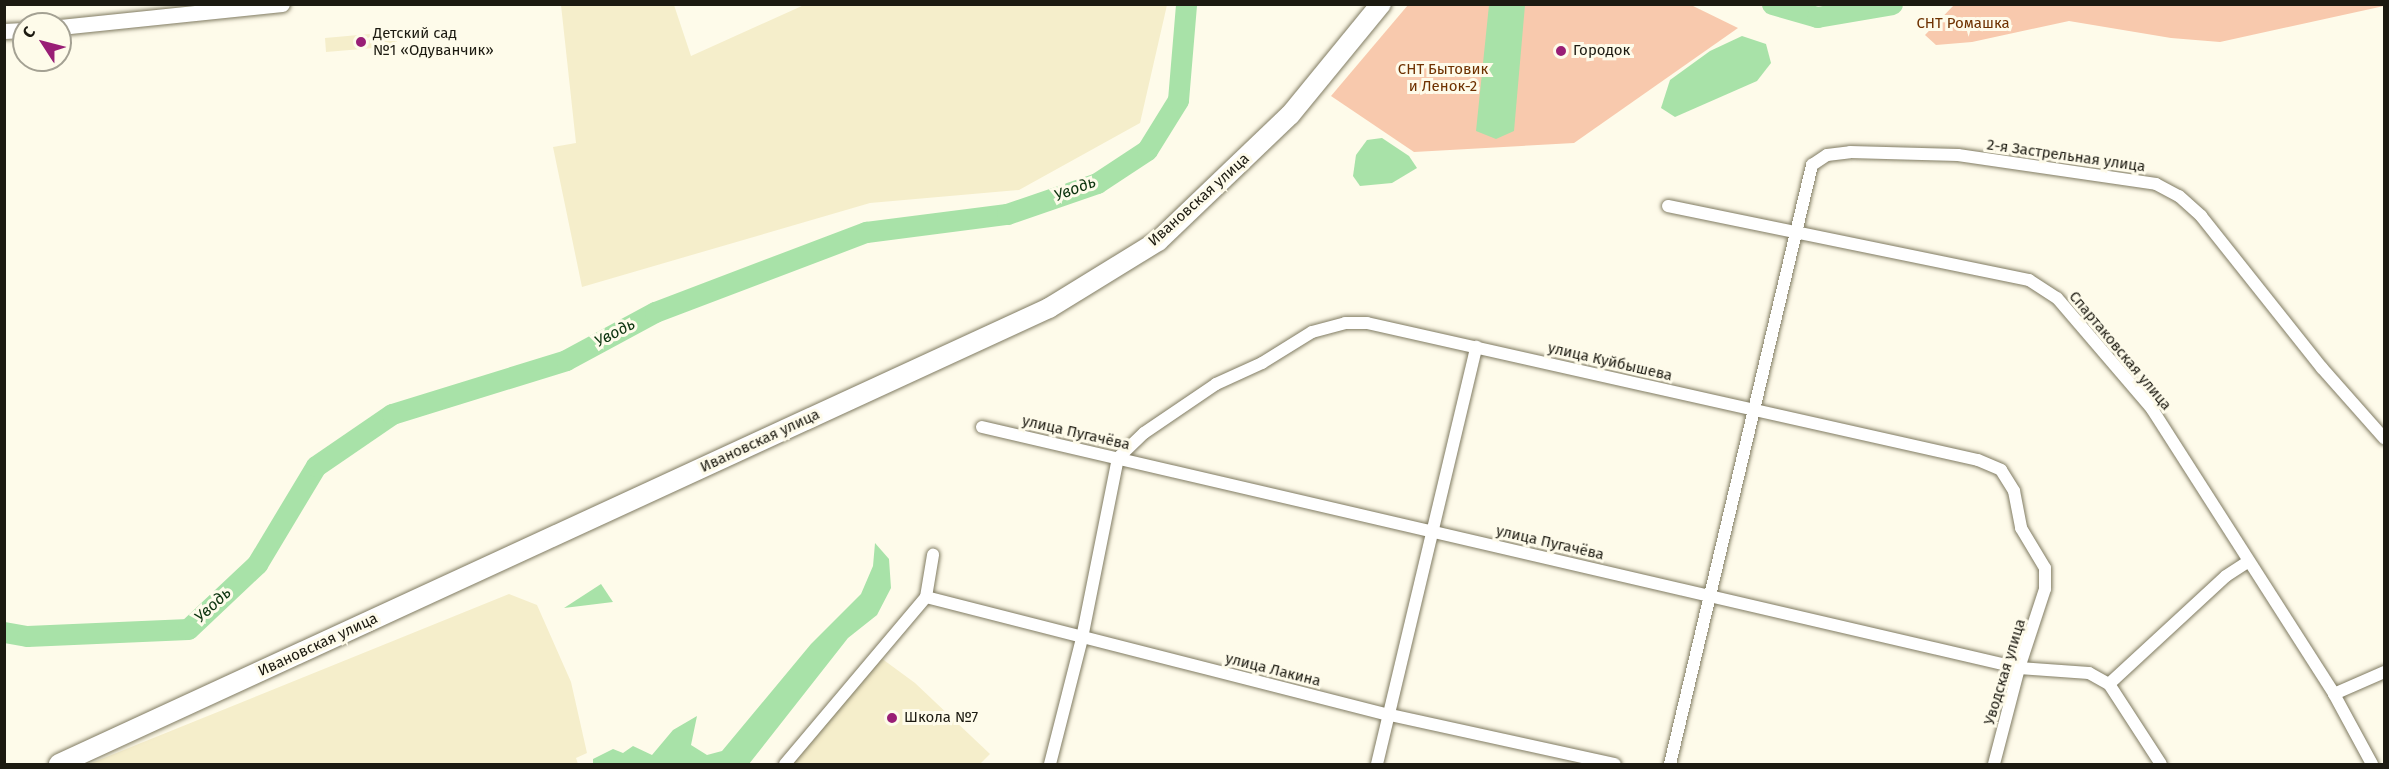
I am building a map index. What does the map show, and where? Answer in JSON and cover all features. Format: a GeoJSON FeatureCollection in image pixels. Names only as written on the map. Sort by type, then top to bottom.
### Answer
{"type":"FeatureCollection","features":[{"type":"Feature","properties":{"kind":"main road","name":"Ивановская улица"},"geometry":{"type":"LineString","coordinates":[[59,765],[1048,308],[1158,241],[1290,115],[1381,4]]}},
{"type":"Feature","properties":{"kind":"street"},"geometry":{"type":"LineString","coordinates":[[72,26],[282,4]]}},
{"type":"Feature","properties":{"kind":"street","name":"2-я Застрельная улица"},"geometry":{"type":"LineString","coordinates":[[1796,233],[1812,165],[1827,155],[1850,152],[1958,155],[2156,184],[2179,196],[2201,216],[2322,368],[2385,438]]}},
{"type":"Feature","properties":{"kind":"street","name":"Спартаковская улица"},"geometry":{"type":"LineString","coordinates":[[1668,207],[2029,280],[2057,298],[2152,409],[2334,694],[2372,765]]}},
{"type":"Feature","properties":{"kind":"street"},"geometry":{"type":"LineString","coordinates":[[1670,765],[1796,233]]}},
{"type":"Feature","properties":{"kind":"street","name":"улица Куйбышева"},"geometry":{"type":"LineString","coordinates":[[1118,458],[1144,433],[1216,384],[1262,363],[1312,332],[1346,323],[1367,323],[1978,460],[2001,470],[2014,491],[2020,528],[2045,568],[2045,589]]}},
{"type":"Feature","properties":{"kind":"street"},"geometry":{"type":"LineString","coordinates":[[1377,765],[1476,347]]}},
{"type":"Feature","properties":{"kind":"street","name":"улица Пугачёва"},"geometry":{"type":"LineString","coordinates":[[982,427],[2019,668],[2089,673],[2109,684]]}},
{"type":"Feature","properties":{"kind":"street"},"geometry":{"type":"LineString","coordinates":[[1050,765],[1083,638],[1118,458]]}},
{"type":"Feature","properties":{"kind":"street"},"geometry":{"type":"LineString","coordinates":[[785,765],[926,597],[933,555]]}},
{"type":"Feature","properties":{"kind":"street"},"geometry":{"type":"LineString","coordinates":[[2161,765],[2109,684],[2226,576],[2249,561]]}},
{"type":"Feature","properties":{"kind":"street","name":"Уводская улица"},"geometry":{"type":"LineString","coordinates":[[1994,765],[2019,668],[2045,589]]}},
{"type":"Feature","properties":{"kind":"street","name":"улица Лакина"},"geometry":{"type":"LineString","coordinates":[[926,597],[1390,715],[1615,765]]}},
{"type":"Feature","properties":{"kind":"street"},"geometry":{"type":"LineString","coordinates":[[2334,694],[2385,672]]}},
{"type":"Feature","properties":{"kind":"shaded area"},"geometry":{"type":"Polygon","coordinates":[[[561,5],[674,5],[691,56],[804,5],[1167,5],[1140,123],[1019,190],[870,203],[582,287],[553,147],[576,143],[561,5]]]}},
{"type":"Feature","properties":{"kind":"shaded area"},"geometry":{"type":"Polygon","coordinates":[[[1489,5],[1525,5],[1514,131],[1496,139],[1476,131],[1489,5]]]}},
{"type":"Feature","properties":{"kind":"shaded area","name":"Детский сад №1 «Одуванчик»"},"geometry":{"type":"Polygon","coordinates":[[[381,33],[381,37],[396,36],[397,46],[326,52],[325,38],[381,33]]]}},
{"type":"Feature","properties":{"kind":"shaded area"},"geometry":{"type":"Polygon","coordinates":[[[1742,36],[1766,44],[1771,63],[1757,81],[1675,117],[1661,108],[1670,80],[1710,51],[1742,36]]]}},
{"type":"Feature","properties":{"kind":"shaded area"},"geometry":{"type":"Polygon","coordinates":[[[1382,138],[1409,156],[1417,168],[1392,183],[1360,186],[1353,176],[1356,155],[1367,140],[1382,138]]]}},
{"type":"Feature","properties":{"kind":"shaded area"},"geometry":{"type":"Polygon","coordinates":[[[875,543],[889,559],[891,588],[877,615],[848,638],[749,764],[593,764],[593,759],[613,749],[623,753],[633,746],[652,755],[673,730],[697,716],[691,745],[707,755],[722,751],[811,644],[861,594],[873,566],[875,543]]]}},
{"type":"Feature","properties":{"kind":"shaded area"},"geometry":{"type":"Polygon","coordinates":[[[601,584],[613,602],[564,608],[601,584]]]}},
{"type":"Feature","properties":{"kind":"shaded area"},"geometry":{"type":"Polygon","coordinates":[[[509,594],[537,605],[571,682],[587,753],[576,758],[578,764],[89,764],[509,594]]]}},
{"type":"Feature","properties":{"kind":"shaded area","name":"Школа №7"},"geometry":{"type":"Polygon","coordinates":[[[881,658],[915,683],[990,754],[980,764],[793,764],[881,658]]]}},
{"type":"Feature","properties":{"kind":"green space","name":"СНТ Ромашка"},"geometry":{"type":"Polygon","coordinates":[[[2384,4],[2384,6],[2220,42],[2171,38],[2069,21],[1972,42],[1936,45],[1925,35],[1954,5],[2384,4]]]}},
{"type":"Feature","properties":{"kind":"green space","name":"СНТ Бытовик и Ленок-2"},"geometry":{"type":"Polygon","coordinates":[[[1408,5],[1691,5],[1738,28],[1574,143],[1414,152],[1331,96],[1408,5]]]}},
{"type":"Feature","properties":{"kind":"waterway","name":"Уводь"},"geometry":{"type":"LineString","coordinates":[[4,632],[27,636],[188,629],[257,564],[316,466],[392,414],[566,360],[655,312],[866,232],[1007,214],[1097,183],[1147,150],[1178,100],[1186,4]]}},
{"type":"Feature","properties":{"kind":"waterway","name":"Уводь"},"geometry":{"type":"LineString","coordinates":[[1772,4],[1817,17],[1892,4]]}},
{"type":"Feature","properties":{"kind":"place","name":"Детский сад №1 «Одуванчик»"},"geometry":{"type":"Point","coordinates":[361,42]}},
{"type":"Feature","properties":{"kind":"place","name":"Городок"},"geometry":{"type":"Point","coordinates":[1561,51]}},
{"type":"Feature","properties":{"kind":"place","name":"Школа №7"},"geometry":{"type":"Point","coordinates":[892,718]}}]}
